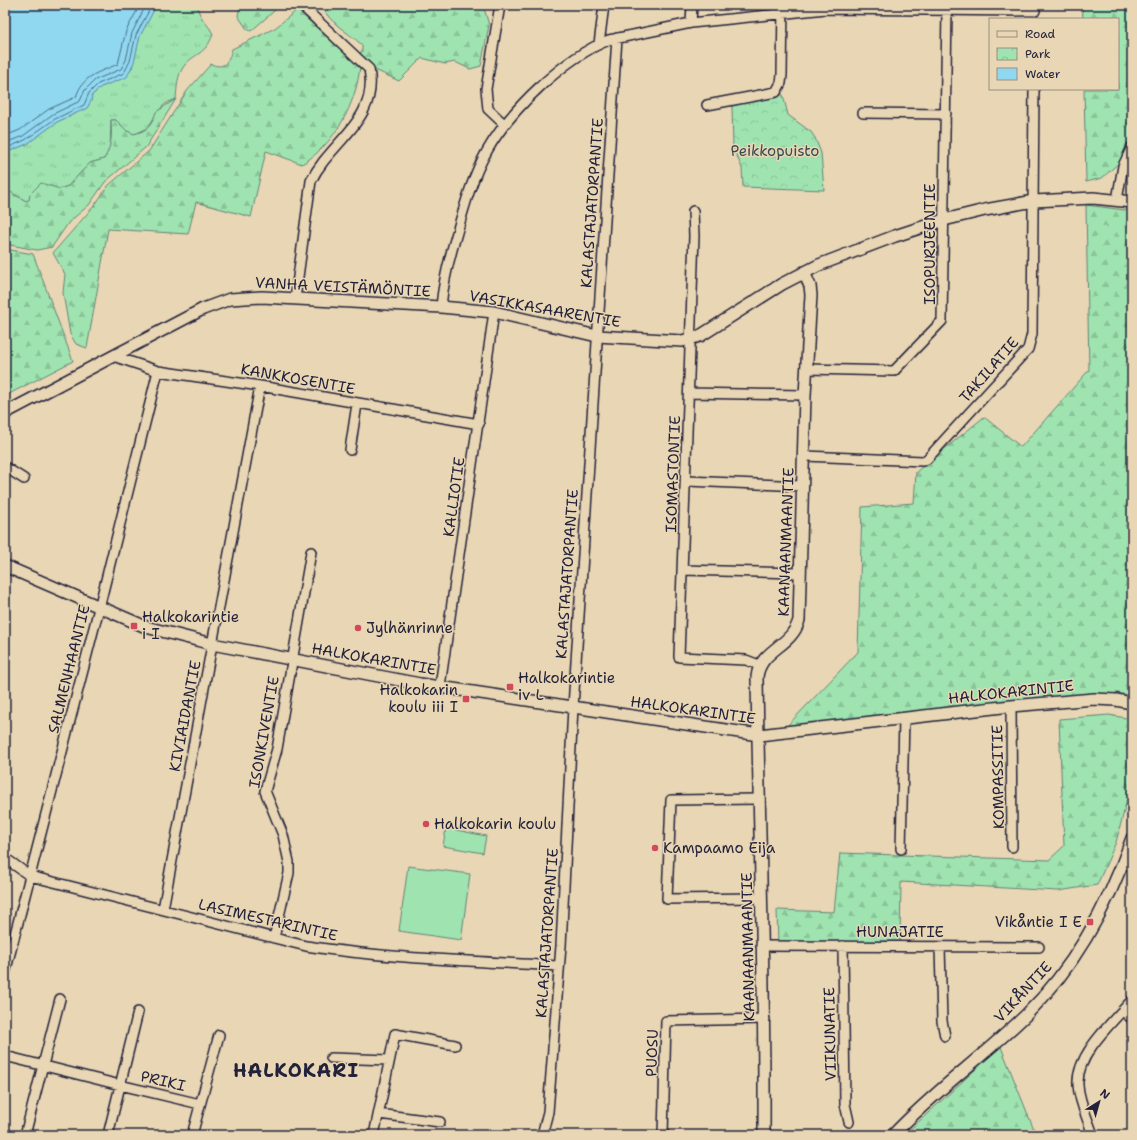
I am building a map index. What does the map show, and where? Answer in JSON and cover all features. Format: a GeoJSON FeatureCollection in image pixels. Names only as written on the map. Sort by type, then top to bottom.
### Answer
{"type":"FeatureCollection","features":[{"type":"Feature","properties":{"kind":"street"},"geometry":{"type":"LineString","coordinates":[[295,299],[311,181],[317,169],[359,119],[368,104],[372,83],[369,69],[301,5]]}},
{"type":"Feature","properties":{"kind":"street"},"geometry":{"type":"LineString","coordinates":[[500,5],[486,89],[488,109],[505,125]]}},
{"type":"Feature","properties":{"kind":"street"},"geometry":{"type":"LineString","coordinates":[[599,44],[604,5]]}},
{"type":"Feature","properties":{"kind":"street"},"geometry":{"type":"LineString","coordinates":[[691,23],[692,5]]}},
{"type":"Feature","properties":{"kind":"street","name":"VANHA VEISTÄMÖNTIE"},"geometry":{"type":"LineString","coordinates":[[5,413],[203,309],[230,299],[262,297],[441,307],[449,259],[465,205],[487,151],[505,125],[542,86],[559,71],[599,44],[617,38],[691,23],[783,9],[826,7],[1035,12]]}},
{"type":"Feature","properties":{"kind":"street"},"geometry":{"type":"LineString","coordinates":[[707,105],[776,92],[781,83],[782,75],[783,9]]}},
{"type":"Feature","properties":{"kind":"street","name":"ISOPURJEENTIE"},"geometry":{"type":"LineString","coordinates":[[807,369],[894,371],[941,324],[944,316],[947,10]]}},
{"type":"Feature","properties":{"kind":"street","name":"KALASTAJATORPANTIE"},"geometry":{"type":"LineString","coordinates":[[542,1135],[548,1112],[559,966],[573,707],[596,336],[617,38]]}},
{"type":"Feature","properties":{"kind":"street","name":"TAKILATIE"},"geometry":{"type":"LineString","coordinates":[[804,456],[922,461],[931,455],[1028,348],[1032,334],[1034,90]]}},
{"type":"Feature","properties":{"kind":"street"},"geometry":{"type":"LineString","coordinates":[[863,112],[946,114]]}},
{"type":"Feature","properties":{"kind":"street"},"geometry":{"type":"LineString","coordinates":[[1117,200],[1123,166],[1132,147]]}},
{"type":"Feature","properties":{"kind":"street","name":"VASIKKASAARENTIE"},"geometry":{"type":"LineString","coordinates":[[441,307],[494,312],[596,336],[677,342],[700,336],[782,284],[804,272],[852,251],[944,220],[985,210],[1034,201],[1093,198],[1132,202]]}},
{"type":"Feature","properties":{"kind":"street","name":"ISOMASTONTIE"},"geometry":{"type":"LineString","coordinates":[[693,211],[694,236],[687,481],[679,657],[746,660],[759,665]]}},
{"type":"Feature","properties":{"kind":"street","name":"KAANAANMAANTIE"},"geometry":{"type":"LineString","coordinates":[[764,1135],[765,1019],[761,946],[757,677],[759,665],[790,637],[796,629],[799,620],[805,395],[811,296],[810,286],[804,272]]}},
{"type":"Feature","properties":{"kind":"street","name":"KALLIOTIE"},"geometry":{"type":"LineString","coordinates":[[440,686],[494,312]]}},
{"type":"Feature","properties":{"kind":"street","name":"KANKKOSENTIE"},"geometry":{"type":"LineString","coordinates":[[113,356],[158,371],[260,386],[478,424]]}},
{"type":"Feature","properties":{"kind":"street","name":"SALMENHAANTIE"},"geometry":{"type":"LineString","coordinates":[[5,974],[158,371]]}},
{"type":"Feature","properties":{"kind":"street","name":"KIVIAIDANTIE"},"geometry":{"type":"LineString","coordinates":[[163,909],[260,386]]}},
{"type":"Feature","properties":{"kind":"street"},"geometry":{"type":"LineString","coordinates":[[689,393],[805,395]]}},
{"type":"Feature","properties":{"kind":"street"},"geometry":{"type":"LineString","coordinates":[[350,450],[357,404]]}},
{"type":"Feature","properties":{"kind":"street"},"geometry":{"type":"LineString","coordinates":[[5,466],[24,479]]}},
{"type":"Feature","properties":{"kind":"street"},"geometry":{"type":"LineString","coordinates":[[687,481],[802,486]]}},
{"type":"Feature","properties":{"kind":"street","name":"ISONKIVENTIE"},"geometry":{"type":"LineString","coordinates":[[274,938],[289,873],[289,862],[283,835],[265,791],[277,749],[291,660],[311,552]]}},
{"type":"Feature","properties":{"kind":"street","name":"HALKOKARINTIE"},"geometry":{"type":"LineString","coordinates":[[5,566],[146,627],[212,644],[291,660],[440,686],[759,735],[1011,706],[1094,699],[1116,700],[1132,703]]}},
{"type":"Feature","properties":{"kind":"street"},"geometry":{"type":"LineString","coordinates":[[683,570],[800,573]]}},
{"type":"Feature","properties":{"kind":"street","name":"KOMPASSITIE"},"geometry":{"type":"LineString","coordinates":[[1011,706],[1012,847]]}},
{"type":"Feature","properties":{"kind":"street"},"geometry":{"type":"LineString","coordinates":[[901,849],[904,718]]}},
{"type":"Feature","properties":{"kind":"street"},"geometry":{"type":"LineString","coordinates":[[760,799],[671,800],[667,899],[761,898]]}},
{"type":"Feature","properties":{"kind":"street","name":"VIKÅNTIE"},"geometry":{"type":"LineString","coordinates":[[893,1135],[925,1103],[1000,1038],[1040,1000],[1065,969],[1095,925],[1128,864],[1132,838]]}},
{"type":"Feature","properties":{"kind":"street","name":"LASIMESTARINTIE"},"geometry":{"type":"LineString","coordinates":[[5,858],[30,876],[306,946],[340,951],[559,966]]}},
{"type":"Feature","properties":{"kind":"street","name":"HUNAJATIE"},"geometry":{"type":"LineString","coordinates":[[761,946],[1039,947]]}},
{"type":"Feature","properties":{"kind":"street","name":"VIIKUNATIE"},"geometry":{"type":"LineString","coordinates":[[843,946],[845,1104],[849,1122]]}},
{"type":"Feature","properties":{"kind":"street"},"geometry":{"type":"LineString","coordinates":[[940,946],[942,1021],[945,1036]]}},
{"type":"Feature","properties":{"kind":"street"},"geometry":{"type":"LineString","coordinates":[[25,1135],[60,1000]]}},
{"type":"Feature","properties":{"kind":"street"},"geometry":{"type":"LineString","coordinates":[[1093,1135],[1080,1099],[1078,1083],[1079,1071],[1086,1054],[1132,1000]]}},
{"type":"Feature","properties":{"kind":"street"},"geometry":{"type":"LineString","coordinates":[[1123,1011],[1132,1019]]}},
{"type":"Feature","properties":{"kind":"street","name":"PRIKI"},"geometry":{"type":"LineString","coordinates":[[108,1135],[138,1012]]}},
{"type":"Feature","properties":{"kind":"street","name":"PUOSU"},"geometry":{"type":"LineString","coordinates":[[663,1135],[666,1021],[765,1019]]}},
{"type":"Feature","properties":{"kind":"street"},"geometry":{"type":"LineString","coordinates":[[374,1135],[395,1034],[455,1045]]}},
{"type":"Feature","properties":{"kind":"street","name":"PRIKI"},"geometry":{"type":"LineString","coordinates":[[192,1135],[218,1035]]}},
{"type":"Feature","properties":{"kind":"street","name":"PRIKI"},"geometry":{"type":"LineString","coordinates":[[5,1056],[200,1104]]}},
{"type":"Feature","properties":{"kind":"street"},"geometry":{"type":"LineString","coordinates":[[331,1058],[389,1060]]}},
{"type":"Feature","properties":{"kind":"street"},"geometry":{"type":"LineString","coordinates":[[379,1114],[440,1122]]}},
{"type":"Feature","properties":{"kind":"green space"},"geometry":{"type":"Polygon","coordinates":[[[159,5],[171,7],[179,5],[198,5],[201,17],[213,34],[207,46],[184,66],[180,73],[176,99],[163,106],[149,126],[134,134],[127,131],[116,120],[111,120],[110,150],[104,159],[90,163],[68,186],[26,201],[5,189],[5,153],[27,144],[57,122],[87,108],[91,101],[92,95],[101,87],[119,80],[132,68],[140,36],[155,8],[159,5]]]}},
{"type":"Feature","properties":{"kind":"green space"},"geometry":{"type":"Polygon","coordinates":[[[240,5],[281,5],[251,31],[247,29],[238,16],[240,5]]]}},
{"type":"Feature","properties":{"kind":"green space"},"geometry":{"type":"Polygon","coordinates":[[[321,5],[483,5],[489,25],[481,66],[470,69],[455,62],[445,64],[422,58],[399,81],[373,69],[357,53],[362,52],[362,45],[334,22],[321,5]]]}},
{"type":"Feature","properties":{"kind":"green space"},"geometry":{"type":"Polygon","coordinates":[[[1082,5],[1132,5],[1132,166],[1121,161],[1102,178],[1086,182],[1084,90],[1119,90],[1119,18],[1083,18],[1082,5]]]}},
{"type":"Feature","properties":{"kind":"green space"},"geometry":{"type":"Polygon","coordinates":[[[297,10],[360,67],[354,95],[342,122],[324,146],[314,156],[302,164],[266,151],[251,217],[196,202],[188,234],[108,229],[87,348],[76,344],[70,334],[63,293],[65,274],[53,253],[94,206],[109,185],[149,151],[187,91],[211,64],[216,66],[223,65],[228,61],[232,49],[275,28],[297,10]]]}},
{"type":"Feature","properties":{"kind":"green space","name":"Peikkopuisto"},"geometry":{"type":"Polygon","coordinates":[[[776,94],[783,95],[788,115],[811,132],[815,138],[821,153],[824,190],[743,187],[742,168],[733,147],[732,106],[776,94]]]}},
{"type":"Feature","properties":{"kind":"green space"},"geometry":{"type":"Polygon","coordinates":[[[176,99],[146,147],[105,182],[89,205],[69,222],[52,247],[37,250],[5,244],[5,189],[26,201],[29,200],[30,194],[41,183],[60,189],[68,186],[90,163],[104,159],[109,150],[111,140],[111,120],[116,120],[127,131],[134,134],[149,127],[156,112],[176,99]]]}},
{"type":"Feature","properties":{"kind":"green space"},"geometry":{"type":"Polygon","coordinates":[[[1086,205],[1132,211],[1132,697],[1118,693],[785,728],[858,652],[862,507],[914,503],[916,472],[984,417],[1021,447],[1089,370],[1086,205]]]}},
{"type":"Feature","properties":{"kind":"green space"},"geometry":{"type":"Polygon","coordinates":[[[5,249],[33,254],[73,361],[5,396],[5,249]]]}},
{"type":"Feature","properties":{"kind":"green space"},"geometry":{"type":"Polygon","coordinates":[[[1109,715],[1132,719],[1132,781],[1116,842],[1097,885],[1058,891],[901,882],[900,941],[778,943],[777,910],[834,912],[840,853],[1049,860],[1064,846],[1059,719],[1109,715]]]}},
{"type":"Feature","properties":{"kind":"green space"},"geometry":{"type":"Polygon","coordinates":[[[446,828],[486,836],[483,853],[443,846],[446,828]]]}},
{"type":"Feature","properties":{"kind":"green space"},"geometry":{"type":"Polygon","coordinates":[[[408,866],[470,874],[461,940],[399,931],[408,866]]]}},
{"type":"Feature","properties":{"kind":"green space"},"geometry":{"type":"Polygon","coordinates":[[[1001,1047],[1036,1135],[904,1135],[988,1058],[1001,1047]]]}},
{"type":"Feature","properties":{"kind":"water"},"geometry":{"type":"Polygon","coordinates":[[[5,5],[159,5],[155,8],[140,36],[134,62],[127,77],[101,87],[92,95],[91,101],[87,108],[57,122],[27,144],[5,153],[5,5]]]}},
{"type":"Feature","properties":{"kind":"place","name":"Halkokarintie i I"},"geometry":{"type":"Point","coordinates":[134,626]}},
{"type":"Feature","properties":{"kind":"place","name":"Jylhänrinne"},"geometry":{"type":"Point","coordinates":[358,628]}},
{"type":"Feature","properties":{"kind":"place","name":"Halkokarintie iv L"},"geometry":{"type":"Point","coordinates":[510,687]}},
{"type":"Feature","properties":{"kind":"place","name":"Halkokarin koulu iii I"},"geometry":{"type":"Point","coordinates":[466,699]}},
{"type":"Feature","properties":{"kind":"place","name":"Halkokarin koulu"},"geometry":{"type":"Point","coordinates":[426,824]}},
{"type":"Feature","properties":{"kind":"place","name":"Kampaamo Eija"},"geometry":{"type":"Point","coordinates":[655,848]}},
{"type":"Feature","properties":{"kind":"place","name":"Vikåntie I E"},"geometry":{"type":"Point","coordinates":[1090,922]}},
{"type":"Feature","properties":{"kind":"district","name":"HALKOKARI"},"geometry":{"type":"Point","coordinates":[296,1070]}}]}
